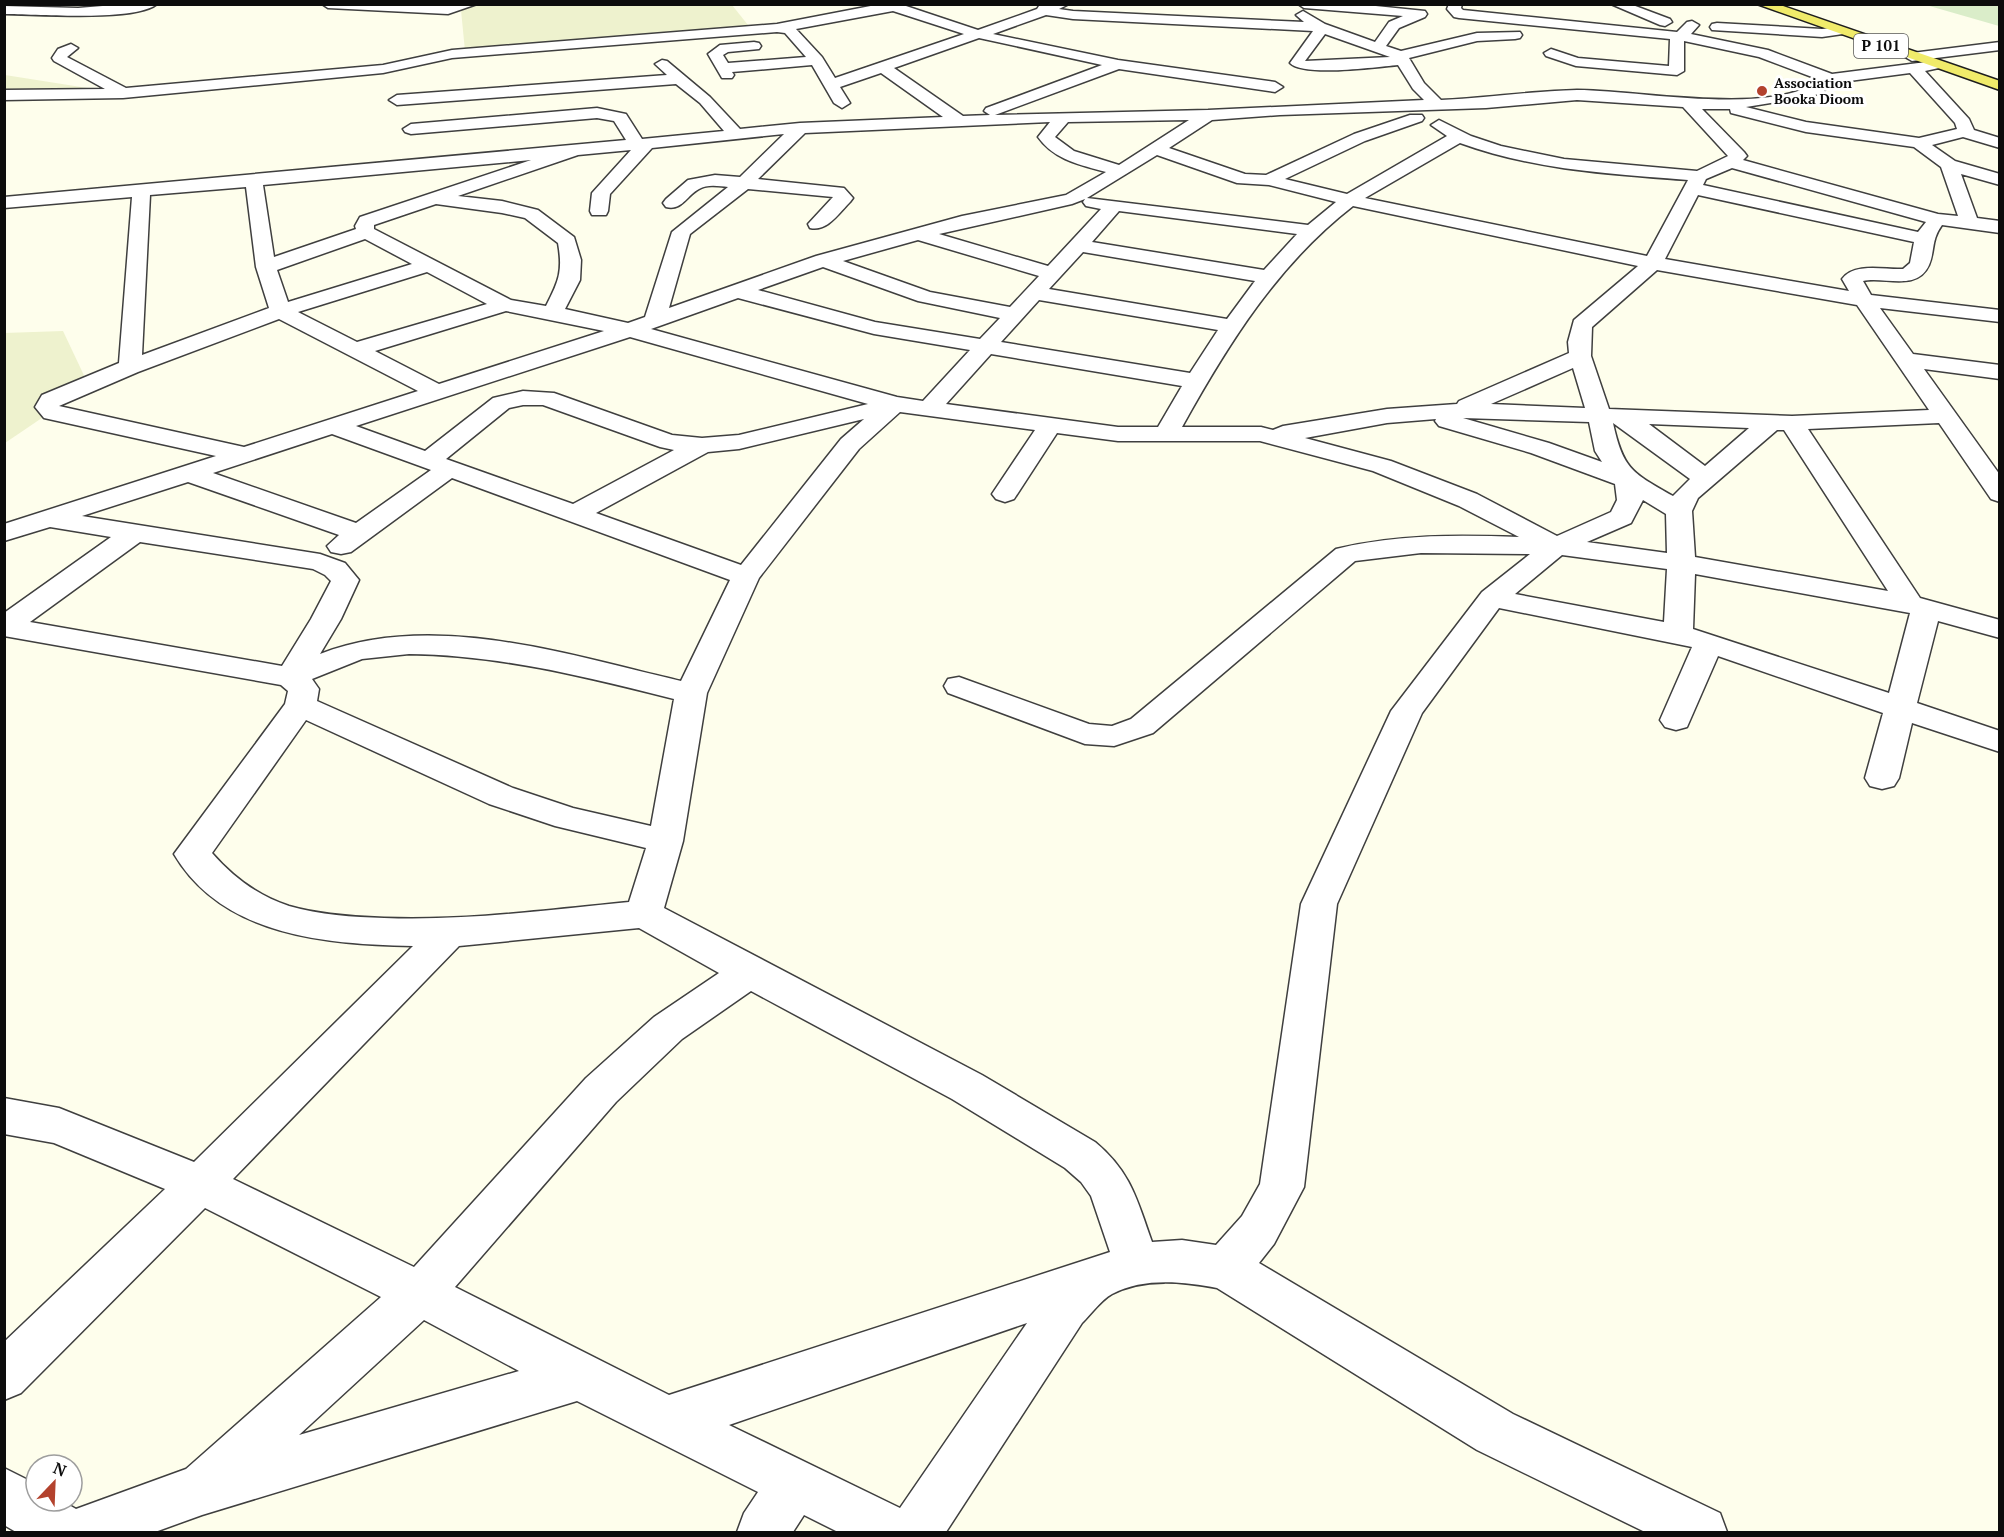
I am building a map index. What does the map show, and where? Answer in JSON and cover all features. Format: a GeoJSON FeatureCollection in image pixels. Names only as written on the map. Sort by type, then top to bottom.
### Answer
{"type":"FeatureCollection","features":[{"type":"Feature","properties":{"kind":"main road","name":"P 101"},"geometry":{"type":"LineString","coordinates":[[1763,4],[1838,31],[1913,63]]}},
{"type":"Feature","properties":{"kind":"main road"},"geometry":{"type":"LineString","coordinates":[[1934,65],[2000,86]]}},
{"type":"Feature","properties":{"kind":"street"},"geometry":{"type":"LineString","coordinates":[[4,10],[133,9],[150,4]]}},
{"type":"Feature","properties":{"kind":"street"},"geometry":{"type":"LineString","coordinates":[[328,4],[376,5],[449,16],[471,4]]}},
{"type":"Feature","properties":{"kind":"street"},"geometry":{"type":"LineString","coordinates":[[1045,11],[1047,7],[1063,4]]}},
{"type":"Feature","properties":{"kind":"street"},"geometry":{"type":"LineString","coordinates":[[1289,4],[1322,28]]}},
{"type":"Feature","properties":{"kind":"street"},"geometry":{"type":"LineString","coordinates":[[1304,4],[1420,14],[1394,24],[1378,48]]}},
{"type":"Feature","properties":{"kind":"street"},"geometry":{"type":"LineString","coordinates":[[1456,4],[1454,9],[1459,14],[1534,23],[1564,18],[1718,44],[1805,66],[1830,80]]}},
{"type":"Feature","properties":{"kind":"street"},"geometry":{"type":"LineString","coordinates":[[1617,4],[1661,22],[1754,30],[1822,33],[1838,31]]}},
{"type":"Feature","properties":{"kind":"street"},"geometry":{"type":"LineString","coordinates":[[390,84],[452,49],[777,28],[890,6],[976,35],[1023,45],[1118,64],[1274,87],[1377,106]]}},
{"type":"Feature","properties":{"kind":"street"},"geometry":{"type":"LineString","coordinates":[[24,27],[55,11]]}},
{"type":"Feature","properties":{"kind":"street"},"geometry":{"type":"LineString","coordinates":[[831,85],[1045,11],[1073,15],[1228,21],[1322,28],[1402,58],[1418,86],[1426,108],[1458,137],[1538,160],[1696,182],[1924,239]]}},
{"type":"Feature","properties":{"kind":"street"},"geometry":{"type":"LineString","coordinates":[[4,533],[642,325],[823,260],[918,234],[1072,199],[1213,115],[1274,87],[1308,67],[1402,58],[1477,37],[1522,34],[1528,26],[1534,23]]}},
{"type":"Feature","properties":{"kind":"street"},"geometry":{"type":"LineString","coordinates":[[1551,53],[1576,62],[1677,71],[1673,47],[1678,38],[1692,25]]}},
{"type":"Feature","properties":{"kind":"street"},"geometry":{"type":"LineString","coordinates":[[777,28],[789,29],[817,60],[855,126]]}},
{"type":"Feature","properties":{"kind":"street"},"geometry":{"type":"LineString","coordinates":[[1308,67],[1297,63],[1322,28]]}},
{"type":"Feature","properties":{"kind":"street"},"geometry":{"type":"LineString","coordinates":[[633,39],[705,100],[737,135]]}},
{"type":"Feature","properties":{"kind":"street"},"geometry":{"type":"LineString","coordinates":[[801,42],[719,50],[715,54],[725,72],[817,60]]}},
{"type":"Feature","properties":{"kind":"street"},"geometry":{"type":"LineString","coordinates":[[990,55],[1023,45]]}},
{"type":"Feature","properties":{"kind":"street"},"geometry":{"type":"LineString","coordinates":[[4,203],[389,169],[800,128],[1063,117],[1213,115],[1377,106],[1426,108],[1577,94],[1718,105],[1768,101],[1804,94],[1816,90],[1830,80],[1998,46]]}},
{"type":"Feature","properties":{"kind":"street"},"geometry":{"type":"LineString","coordinates":[[71,48],[63,52],[59,58],[123,93]]}},
{"type":"Feature","properties":{"kind":"street"},"geometry":{"type":"LineString","coordinates":[[1167,71],[1174,63],[1199,60]]}},
{"type":"Feature","properties":{"kind":"street"},"geometry":{"type":"LineString","coordinates":[[1913,63],[1934,65]]}},
{"type":"Feature","properties":{"kind":"street"},"geometry":{"type":"LineString","coordinates":[[1913,63],[1964,127],[2000,142]]}},
{"type":"Feature","properties":{"kind":"street"},"geometry":{"type":"LineString","coordinates":[[962,121],[1118,64]]}},
{"type":"Feature","properties":{"kind":"street"},"geometry":{"type":"LineString","coordinates":[[883,67],[962,121]]}},
{"type":"Feature","properties":{"kind":"street"},"geometry":{"type":"LineString","coordinates":[[904,82],[926,75]]}},
{"type":"Feature","properties":{"kind":"street"},"geometry":{"type":"LineString","coordinates":[[4,95],[390,84],[496,92],[678,78]]}},
{"type":"Feature","properties":{"kind":"street"},"geometry":{"type":"LineString","coordinates":[[390,84],[428,165]]}},
{"type":"Feature","properties":{"kind":"street"},"geometry":{"type":"LineString","coordinates":[[1051,89],[1081,98],[1122,116]]}},
{"type":"Feature","properties":{"kind":"street"},"geometry":{"type":"LineString","coordinates":[[496,92],[535,154]]}},
{"type":"Feature","properties":{"kind":"street"},"geometry":{"type":"LineString","coordinates":[[1689,104],[1737,154],[1731,162],[1696,182],[1653,263],[1582,325],[1579,342],[1580,356],[1611,416],[1705,478]]}},
{"type":"Feature","properties":{"kind":"street"},"geometry":{"type":"LineString","coordinates":[[1718,105],[1806,127],[1919,143],[1964,127],[1990,123]]}},
{"type":"Feature","properties":{"kind":"street"},"geometry":{"type":"LineString","coordinates":[[1269,180],[1343,142],[1426,108]]}},
{"type":"Feature","properties":{"kind":"street"},"geometry":{"type":"LineString","coordinates":[[411,129],[597,113],[620,117],[642,144]]}},
{"type":"Feature","properties":{"kind":"street"},"geometry":{"type":"LineString","coordinates":[[1063,117],[1046,137],[1049,145],[1061,152],[1121,171]]}},
{"type":"Feature","properties":{"kind":"street"},"geometry":{"type":"LineString","coordinates":[[642,325],[681,232],[745,182],[800,128]]}},
{"type":"Feature","properties":{"kind":"street"},"geometry":{"type":"LineString","coordinates":[[1166,434],[1195,381],[1268,277],[1314,231],[1350,200],[1458,137]]}},
{"type":"Feature","properties":{"kind":"street"},"geometry":{"type":"LineString","coordinates":[[1919,143],[1949,165],[2000,180]]}},
{"type":"Feature","properties":{"kind":"street"},"geometry":{"type":"LineString","coordinates":[[599,211],[601,193],[642,144]]}},
{"type":"Feature","properties":{"kind":"street"},"geometry":{"type":"LineString","coordinates":[[1156,149],[1243,179],[1269,180],[1350,200],[1653,263],[1863,300],[2000,316]]}},
{"type":"Feature","properties":{"kind":"street"},"geometry":{"type":"LineString","coordinates":[[574,151],[367,221],[364,226],[366,232],[505,305],[642,325],[895,404],[1118,434],[1261,434],[1315,430],[1388,416],[1454,411],[1782,422],[1945,416]]}},
{"type":"Feature","properties":{"kind":"street"},"geometry":{"type":"LineString","coordinates":[[1731,162],[1937,219],[2000,227]]}},
{"type":"Feature","properties":{"kind":"street"},"geometry":{"type":"LineString","coordinates":[[1949,165],[1970,224]]}},
{"type":"Feature","properties":{"kind":"street"},"geometry":{"type":"LineString","coordinates":[[389,169],[397,210]]}},
{"type":"Feature","properties":{"kind":"street"},"geometry":{"type":"LineString","coordinates":[[254,181],[266,267],[280,311],[437,392]]}},
{"type":"Feature","properties":{"kind":"street"},"geometry":{"type":"LineString","coordinates":[[672,203],[694,184],[703,181],[745,182],[838,192],[844,198],[817,224]]}},
{"type":"Feature","properties":{"kind":"street"},"geometry":{"type":"LineString","coordinates":[[130,367],[141,190]]}},
{"type":"Feature","properties":{"kind":"street"},"geometry":{"type":"LineString","coordinates":[[433,198],[502,207],[531,214],[567,241],[571,260],[570,280],[553,313]]}},
{"type":"Feature","properties":{"kind":"street"},"geometry":{"type":"LineString","coordinates":[[1072,199],[1314,231]]}},
{"type":"Feature","properties":{"kind":"street"},"geometry":{"type":"LineString","coordinates":[[928,409],[1115,205]]}},
{"type":"Feature","properties":{"kind":"street"},"geometry":{"type":"LineString","coordinates":[[1937,219],[1924,239],[1919,268],[1913,273],[1902,276],[1857,275],[1852,279],[1863,300],[2000,494]]}},
{"type":"Feature","properties":{"kind":"street"},"geometry":{"type":"LineString","coordinates":[[266,267],[366,232]]}},
{"type":"Feature","properties":{"kind":"street"},"geometry":{"type":"LineString","coordinates":[[918,234],[1052,274]]}},
{"type":"Feature","properties":{"kind":"street"},"geometry":{"type":"LineString","coordinates":[[1078,245],[1268,277]]}},
{"type":"Feature","properties":{"kind":"street"},"geometry":{"type":"LineString","coordinates":[[823,260],[925,297],[1015,314]]}},
{"type":"Feature","properties":{"kind":"street"},"geometry":{"type":"LineString","coordinates":[[244,455],[52,413],[48,407],[50,400],[130,367],[280,311],[429,265]]}},
{"type":"Feature","properties":{"kind":"street"},"geometry":{"type":"LineString","coordinates":[[736,291],[874,328],[1195,381]]}},
{"type":"Feature","properties":{"kind":"street"},"geometry":{"type":"LineString","coordinates":[[1034,293],[1233,326]]}},
{"type":"Feature","properties":{"kind":"street"},"geometry":{"type":"LineString","coordinates":[[355,350],[505,305]]}},
{"type":"Feature","properties":{"kind":"street"},"geometry":{"type":"LineString","coordinates":[[1454,411],[1580,356]]}},
{"type":"Feature","properties":{"kind":"street"},"geometry":{"type":"LineString","coordinates":[[1906,360],[2000,372]]}},
{"type":"Feature","properties":{"kind":"street"},"geometry":{"type":"LineString","coordinates":[[320,562],[360,533],[439,465],[501,403],[523,398],[546,398],[669,442],[702,445],[739,442],[895,404]]}},
{"type":"Feature","properties":{"kind":"street"},"geometry":{"type":"LineString","coordinates":[[644,914],[666,841],[691,693],[746,576],[850,444],[895,404]]}},
{"type":"Feature","properties":{"kind":"street"},"geometry":{"type":"LineString","coordinates":[[1418,413],[1540,448],[1627,480],[1679,511]]}},
{"type":"Feature","properties":{"kind":"street"},"geometry":{"type":"LineString","coordinates":[[1226,1268],[1258,1230],[1282,1186],[1319,904],[1407,711],[1492,598],[1556,546],[1622,517],[1630,500],[1627,480],[1607,451],[1611,416]]}},
{"type":"Feature","properties":{"kind":"street"},"geometry":{"type":"LineString","coordinates":[[1678,634],[1681,563],[1679,511],[1687,494],[1705,478],[1782,422]]}},
{"type":"Feature","properties":{"kind":"street"},"geometry":{"type":"LineString","coordinates":[[1782,422],[1918,607],[1900,707],[1882,778]]}},
{"type":"Feature","properties":{"kind":"street"},"geometry":{"type":"LineString","coordinates":[[1351,424],[1382,466]]}},
{"type":"Feature","properties":{"kind":"street"},"geometry":{"type":"LineString","coordinates":[[333,426],[746,576]]}},
{"type":"Feature","properties":{"kind":"street"},"geometry":{"type":"LineString","coordinates":[[1005,494],[1050,426]]}},
{"type":"Feature","properties":{"kind":"street"},"geometry":{"type":"LineString","coordinates":[[1261,434],[1382,466],[1467,500],[1556,546]]}},
{"type":"Feature","properties":{"kind":"street"},"geometry":{"type":"LineString","coordinates":[[574,514],[702,445]]}},
{"type":"Feature","properties":{"kind":"street"},"geometry":{"type":"LineString","coordinates":[[187,473],[360,533]]}},
{"type":"Feature","properties":{"kind":"street"},"geometry":{"type":"LineString","coordinates":[[47,519],[320,562],[335,569],[345,580],[296,691],[192,854],[226,889],[268,914],[324,929],[448,933],[644,914],[967,1087],[1080,1155],[1096,1169],[1110,1187],[1116,1272]]}},
{"type":"Feature","properties":{"kind":"street"},"geometry":{"type":"LineString","coordinates":[[5,626],[134,532]]}},
{"type":"Feature","properties":{"kind":"street"},"geometry":{"type":"LineString","coordinates":[[959,686],[1085,734],[1114,736],[1142,726],[1346,555],[1374,548],[1408,544],[1556,546],[1681,563],[1918,607],[2000,629]]}},
{"type":"Feature","properties":{"kind":"street"},"geometry":{"type":"LineString","coordinates":[[1492,598],[1678,634],[2000,742]]}},
{"type":"Feature","properties":{"kind":"street"},"geometry":{"type":"LineString","coordinates":[[5,626],[296,691],[501,796],[567,818],[666,841]]}},
{"type":"Feature","properties":{"kind":"street"},"geometry":{"type":"LineString","coordinates":[[1676,720],[1709,643]]}},
{"type":"Feature","properties":{"kind":"street"},"geometry":{"type":"LineString","coordinates":[[296,691],[365,649],[420,644],[486,647],[691,693]]}},
{"type":"Feature","properties":{"kind":"street"},"geometry":{"type":"LineString","coordinates":[[4,1376],[200,1184],[448,933]]}},
{"type":"Feature","properties":{"kind":"street"},"geometry":{"type":"LineString","coordinates":[[202,1489],[420,1293],[601,1090],[668,1028],[749,972]]}},
{"type":"Feature","properties":{"kind":"street"},"geometry":{"type":"LineString","coordinates":[[4,1116],[59,1126],[200,1184],[420,1293],[579,1377],[893,1533]]}},
{"type":"Feature","properties":{"kind":"street"},"geometry":{"type":"LineString","coordinates":[[669,1420],[1116,1272],[1182,1261],[1226,1268],[1495,1432],[1701,1533]]}},
{"type":"Feature","properties":{"kind":"street"},"geometry":{"type":"LineString","coordinates":[[915,1533],[1065,1307],[1116,1272]]}},
{"type":"Feature","properties":{"kind":"street"},"geometry":{"type":"LineString","coordinates":[[85,1533],[202,1489],[579,1377]]}},
{"type":"Feature","properties":{"kind":"street"},"geometry":{"type":"LineString","coordinates":[[763,1533],[794,1483]]}},
{"type":"Feature","properties":{"kind":"street"},"geometry":{"type":"LineString","coordinates":[[4,1494],[63,1533]]}},
{"type":"Feature","properties":{"kind":"green space"},"geometry":{"type":"Polygon","coordinates":[[[480,4],[732,5],[752,30],[465,51],[461,10],[480,4]]]}},
{"type":"Feature","properties":{"kind":"green space"},"geometry":{"type":"Polygon","coordinates":[[[1926,5],[1999,5],[1999,26],[1926,5]]]}},
{"type":"Feature","properties":{"kind":"green space"},"geometry":{"type":"Polygon","coordinates":[[[5,75],[100,90],[5,91],[5,75]]]}},
{"type":"Feature","properties":{"kind":"green space"},"geometry":{"type":"Polygon","coordinates":[[[63,331],[89,386],[5,443],[4,333],[63,331]]]}},
{"type":"Feature","properties":{"kind":"place","name":"Association Booka Dioom"},"geometry":{"type":"Point","coordinates":[1762,91]}}]}
